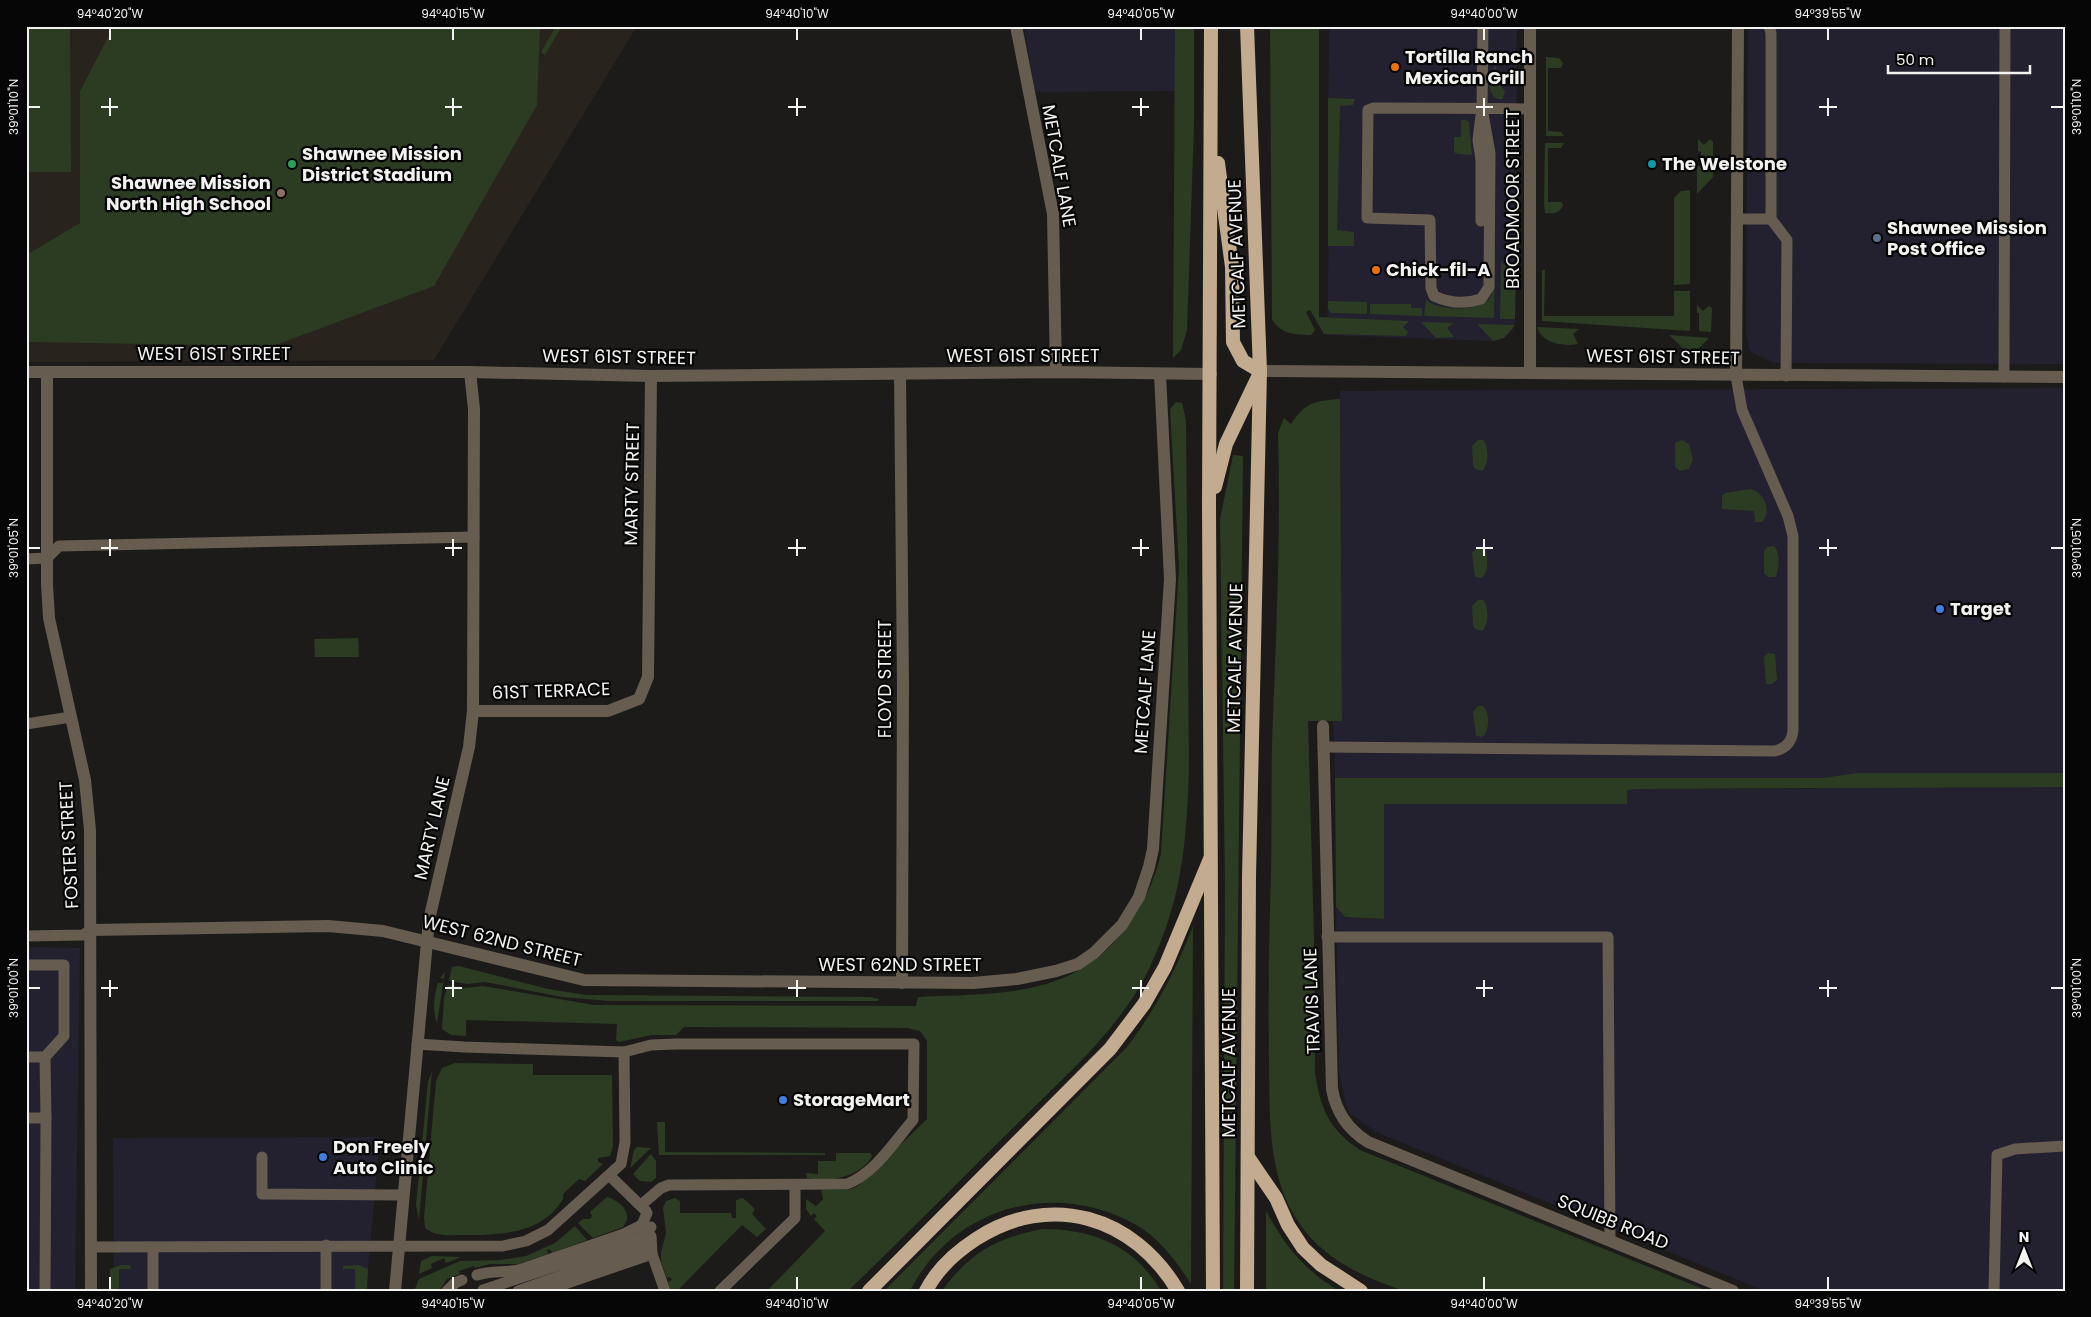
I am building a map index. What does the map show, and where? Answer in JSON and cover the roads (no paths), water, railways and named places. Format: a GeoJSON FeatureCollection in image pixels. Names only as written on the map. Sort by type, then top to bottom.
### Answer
{"type":"FeatureCollection","features":[{"type":"Feature","properties":{"kind":"highway","name":"METCALF AVENUE"},"geometry":{"type":"LineString","coordinates":[[1211,26],[1209,507],[1214,1291]]}},
{"type":"Feature","properties":{"kind":"highway","name":"METCALF AVENUE"},"geometry":{"type":"LineString","coordinates":[[1247,26],[1260,371],[1249,877],[1247,1291]]}},
{"type":"Feature","properties":{"kind":"highway"},"geometry":{"type":"LineString","coordinates":[[1209,507],[1226,444],[1260,371],[1243,361],[1233,342],[1232,267],[1211,106]]}},
{"type":"Feature","properties":{"kind":"highway"},"geometry":{"type":"LineString","coordinates":[[869,1291],[1123,1034],[1144,1004],[1165,967],[1212,854]]}},
{"type":"Feature","properties":{"kind":"highway"},"geometry":{"type":"LineString","coordinates":[[1248,1157],[1276,1198],[1288,1225],[1303,1248],[1321,1265],[1361,1291]]}},
{"type":"Feature","properties":{"kind":"highway"},"geometry":{"type":"LineString","coordinates":[[926,1291],[944,1265],[964,1247],[987,1232],[1010,1221],[1052,1215],[1096,1221],[1138,1242],[1155,1258],[1178,1291]]}},
{"type":"Feature","properties":{"kind":"street","name":"METCALF LANE"},"geometry":{"type":"LineString","coordinates":[[1016,26],[1053,214],[1056,372]]}},
{"type":"Feature","properties":{"kind":"street","name":"BROADMOOR STREET"},"geometry":{"type":"LineString","coordinates":[[1530,26],[1530,372]]}},
{"type":"Feature","properties":{"kind":"street"},"geometry":{"type":"LineString","coordinates":[[1736,376],[1738,26]]}},
{"type":"Feature","properties":{"kind":"street","name":"WEST 61ST STREET"},"geometry":{"type":"LineString","coordinates":[[1260,371],[2065,377]]}},
{"type":"Feature","properties":{"kind":"street","name":"WEST 61ST STREET"},"geometry":{"type":"LineString","coordinates":[[26,372],[470,372],[651,376],[1056,372],[1211,374]]}},
{"type":"Feature","properties":{"kind":"street","name":"FOSTER STREET"},"geometry":{"type":"LineString","coordinates":[[48,372],[47,558],[49,618],[85,780],[90,830],[90,1291]]}},
{"type":"Feature","properties":{"kind":"street","name":"MARTY LANE"},"geometry":{"type":"LineString","coordinates":[[395,1291],[429,920],[469,747],[473,711],[474,410],[470,372]]}},
{"type":"Feature","properties":{"kind":"street","name":"FLOYD STREET"},"geometry":{"type":"LineString","coordinates":[[900,374],[903,684],[902,983]]}},
{"type":"Feature","properties":{"kind":"street","name":"METCALF LANE"},"geometry":{"type":"LineString","coordinates":[[1056,971],[1078,964],[1094,953],[1122,925],[1139,897],[1153,849],[1170,579],[1160,374]]}},
{"type":"Feature","properties":{"kind":"street","name":"MARTY STREET"},"geometry":{"type":"LineString","coordinates":[[648,592],[651,376]]}},
{"type":"Feature","properties":{"kind":"street","name":"61ST TERRACE"},"geometry":{"type":"LineString","coordinates":[[473,711],[608,711],[640,699],[648,677],[648,592]]}},
{"type":"Feature","properties":{"kind":"street","name":"TRAVIS LANE"},"geometry":{"type":"LineString","coordinates":[[1323,726],[1327,937],[1332,1089],[1335,1104],[1342,1119],[1356,1134],[1368,1142],[1479,1187]]}},
{"type":"Feature","properties":{"kind":"street","name":"WEST 62ND STREET"},"geometry":{"type":"LineString","coordinates":[[90,930],[328,926],[392,932],[584,980],[973,983],[1017,979],[1056,971]]}},
{"type":"Feature","properties":{"kind":"street","name":"SQUIBB ROAD"},"geometry":{"type":"LineString","coordinates":[[1479,1187],[1733,1291]]}},
{"type":"Feature","properties":{"kind":"lane"},"geometry":{"type":"LineString","coordinates":[[1482,26],[1482,108],[1490,152],[1489,287],[1481,299],[1461,302],[1443,300],[1434,296],[1430,277],[1430,220],[1367,218],[1368,110],[1372,108],[1482,108],[1530,109]]}},
{"type":"Feature","properties":{"kind":"lane"},"geometry":{"type":"LineString","coordinates":[[1769,26],[1771,33],[1772,218],[1786,240],[1786,376]]}},
{"type":"Feature","properties":{"kind":"lane"},"geometry":{"type":"LineString","coordinates":[[2004,377],[2005,28]]}},
{"type":"Feature","properties":{"kind":"lane"},"geometry":{"type":"LineString","coordinates":[[1737,218],[1772,218]]}},
{"type":"Feature","properties":{"kind":"lane"},"geometry":{"type":"LineString","coordinates":[[1323,747],[1775,751],[1787,746],[1792,737],[1793,730],[1793,536],[1785,510],[1742,410],[1736,376]]}},
{"type":"Feature","properties":{"kind":"lane"},"geometry":{"type":"LineString","coordinates":[[26,559],[47,558],[59,546],[474,537]]}},
{"type":"Feature","properties":{"kind":"lane"},"geometry":{"type":"LineString","coordinates":[[26,724],[71,717]]}},
{"type":"Feature","properties":{"kind":"lane"},"geometry":{"type":"LineString","coordinates":[[26,936],[83,935],[90,930]]}},
{"type":"Feature","properties":{"kind":"lane"},"geometry":{"type":"LineString","coordinates":[[1327,937],[1608,937],[1610,1240]]}},
{"type":"Feature","properties":{"kind":"lane"},"geometry":{"type":"LineString","coordinates":[[26,965],[64,965],[64,1036],[45,1057],[44,1291]]}},
{"type":"Feature","properties":{"kind":"lane"},"geometry":{"type":"LineString","coordinates":[[417,1044],[464,1048],[624,1052],[651,1045],[676,1044],[914,1044],[913,1120],[876,1163],[857,1180],[847,1184],[669,1186],[656,1193],[644,1209],[642,1225],[624,1234],[519,1270],[508,1272],[491,1270],[477,1275]]}},
{"type":"Feature","properties":{"kind":"lane"},"geometry":{"type":"LineString","coordinates":[[90,1247],[503,1246],[526,1241],[548,1230],[610,1176],[621,1164],[624,1155],[624,1052]]}},
{"type":"Feature","properties":{"kind":"lane"},"geometry":{"type":"LineString","coordinates":[[26,1057],[45,1057]]}},
{"type":"Feature","properties":{"kind":"lane"},"geometry":{"type":"LineString","coordinates":[[26,1118],[46,1118]]}},
{"type":"Feature","properties":{"kind":"lane"},"geometry":{"type":"LineString","coordinates":[[1994,1291],[1997,1155],[2015,1149],[2065,1146]]}},
{"type":"Feature","properties":{"kind":"lane"},"geometry":{"type":"LineString","coordinates":[[262,1157],[262,1194],[403,1195]]}},
{"type":"Feature","properties":{"kind":"lane"},"geometry":{"type":"LineString","coordinates":[[610,1176],[644,1209],[651,1233],[652,1254],[665,1291]]}},
{"type":"Feature","properties":{"kind":"lane"},"geometry":{"type":"LineString","coordinates":[[720,1291],[795,1218],[795,1185]]}},
{"type":"Feature","properties":{"kind":"lane"},"geometry":{"type":"LineString","coordinates":[[483,1290],[641,1238],[651,1233]]}},
{"type":"Feature","properties":{"kind":"lane"},"geometry":{"type":"LineString","coordinates":[[518,1291],[644,1246],[651,1233]]}},
{"type":"Feature","properties":{"kind":"lane"},"geometry":{"type":"LineString","coordinates":[[326,1245],[326,1291]]}},
{"type":"Feature","properties":{"kind":"lane"},"geometry":{"type":"LineString","coordinates":[[153,1247],[153,1291]]}},
{"type":"Feature","properties":{"kind":"lane"},"geometry":{"type":"LineString","coordinates":[[544,1291],[652,1254]]}},
{"type":"Feature","properties":{"kind":"lane"},"geometry":{"type":"LineString","coordinates":[[447,1291],[455,1282],[462,1280]]}},
{"type":"Feature","properties":{"kind":"place","name":"Tortilla Ranch Mexican Grill"},"geometry":{"type":"Point","coordinates":[1395,67]}},
{"type":"Feature","properties":{"kind":"place","name":"Shawnee Mission District Stadium"},"geometry":{"type":"Point","coordinates":[292,164]}},
{"type":"Feature","properties":{"kind":"place","name":"The Welstone"},"geometry":{"type":"Point","coordinates":[1652,164]}},
{"type":"Feature","properties":{"kind":"place","name":"Shawnee Mission North High School"},"geometry":{"type":"Point","coordinates":[281,193]}},
{"type":"Feature","properties":{"kind":"place","name":"Shawnee Mission Post Office"},"geometry":{"type":"Point","coordinates":[1877,238]}},
{"type":"Feature","properties":{"kind":"place","name":"Chick-fil-A"},"geometry":{"type":"Point","coordinates":[1376,270]}},
{"type":"Feature","properties":{"kind":"place","name":"Target"},"geometry":{"type":"Point","coordinates":[1940,609]}},
{"type":"Feature","properties":{"kind":"place","name":"StorageMart"},"geometry":{"type":"Point","coordinates":[783,1100]}},
{"type":"Feature","properties":{"kind":"place","name":"Don Freely Auto Clinic"},"geometry":{"type":"Point","coordinates":[323,1157]}}]}
